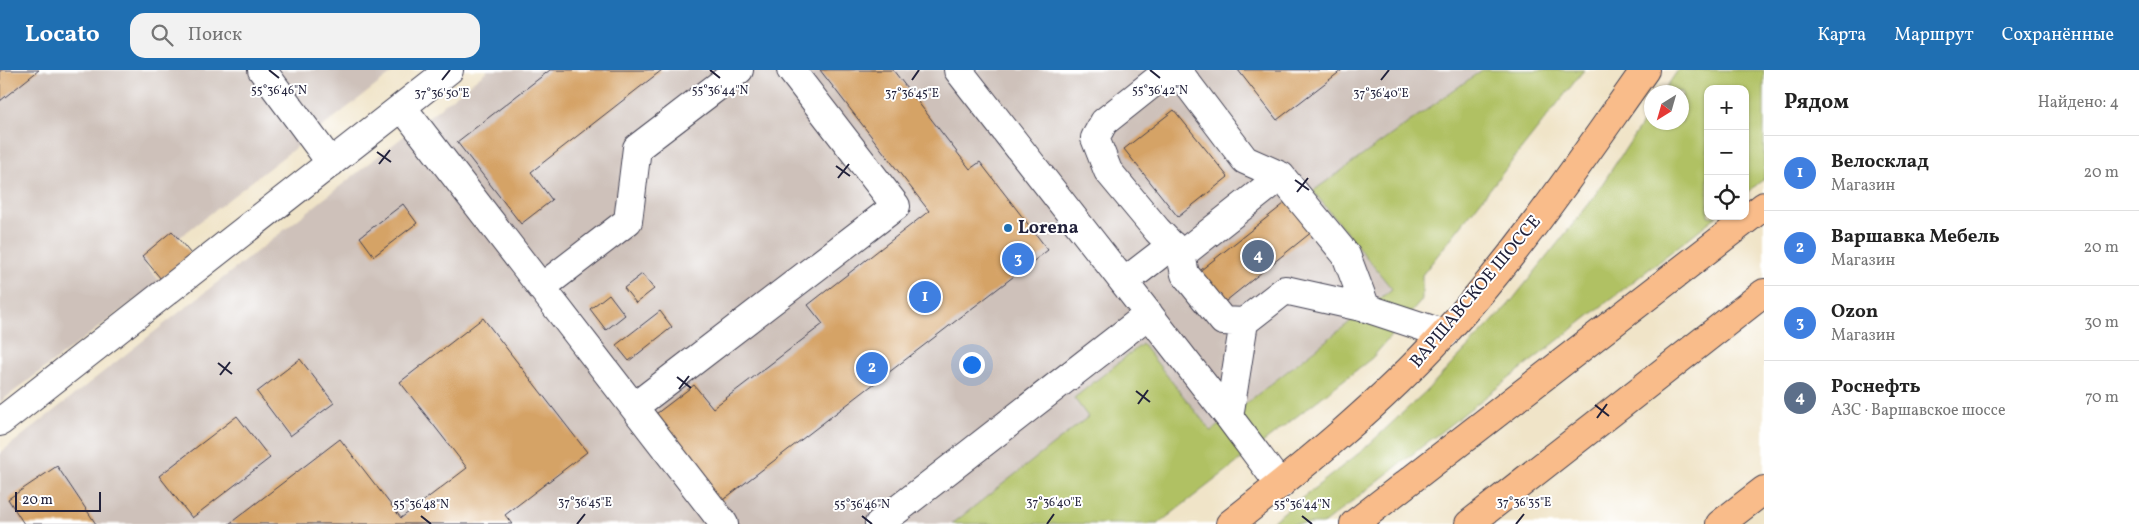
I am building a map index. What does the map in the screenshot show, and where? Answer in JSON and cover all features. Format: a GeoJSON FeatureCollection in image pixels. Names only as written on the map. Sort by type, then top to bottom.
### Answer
{"type":"FeatureCollection","features":[{"type":"Feature","properties":{"kind":"main road","name":"ВАРШАВСКОЕ ШОССЕ"},"geometry":{"type":"LineString","coordinates":[[1230,524],[1280,485],[1377,403],[1445,334],[1540,218],[1645,70]]}},
{"type":"Feature","properties":{"kind":"main road"},"geometry":{"type":"LineString","coordinates":[[1354,524],[1764,206]]}},
{"type":"Feature","properties":{"kind":"main road"},"geometry":{"type":"LineString","coordinates":[[1469,524],[1764,293]]}},
{"type":"Feature","properties":{"kind":"main road"},"geometry":{"type":"LineString","coordinates":[[1720,524],[1764,490]]}},
{"type":"Feature","properties":{"kind":"street"},"geometry":{"type":"LineString","coordinates":[[262,70],[331,162]]}},
{"type":"Feature","properties":{"kind":"street"},"geometry":{"type":"LineString","coordinates":[[0,422],[449,70]]}},
{"type":"Feature","properties":{"kind":"street"},"geometry":{"type":"LineString","coordinates":[[542,287],[628,221],[637,148],[739,70]]}},
{"type":"Feature","properties":{"kind":"street"},"geometry":{"type":"LineString","coordinates":[[634,407],[896,206],[791,70]]}},
{"type":"Feature","properties":{"kind":"street"},"geometry":{"type":"LineString","coordinates":[[958,70],[1280,485]]}},
{"type":"Feature","properties":{"kind":"street"},"geometry":{"type":"LineString","coordinates":[[1366,308],[1346,255],[1281,176],[1245,160],[1180,74],[1163,75],[1104,122],[1095,138],[1108,171],[1176,250],[1185,274],[1223,321],[1244,322],[1285,290],[1366,308],[1445,334]]}},
{"type":"Feature","properties":{"kind":"street"},"geometry":{"type":"LineString","coordinates":[[402,107],[724,524]]}},
{"type":"Feature","properties":{"kind":"street"},"geometry":{"type":"LineString","coordinates":[[1124,282],[1176,250],[1281,176]]}},
{"type":"Feature","properties":{"kind":"street"},"geometry":{"type":"LineString","coordinates":[[879,524],[1149,314]]}},
{"type":"Feature","properties":{"kind":"street"},"geometry":{"type":"LineString","coordinates":[[1229,417],[1244,322]]}},
{"type":"Feature","properties":{"kind":"shaded area"},"geometry":{"type":"Polygon","coordinates":[[[0,70],[396,70],[145,264],[160,281],[0,402],[0,70]]]}},
{"type":"Feature","properties":{"kind":"shaded area"},"geometry":{"type":"Polygon","coordinates":[[[488,70],[1482,70],[1314,191],[1392,289],[1210,431],[1141,344],[1074,398],[1089,417],[952,524],[0,524],[0,453],[488,70]]]}},
{"type":"Feature","properties":{"kind":"green space"},"geometry":{"type":"Polygon","coordinates":[[[1482,70],[1584,70],[1422,275],[1422,300],[1372,358],[1158,524],[952,524],[1088,417],[1074,398],[1142,344],[1211,431],[1392,289],[1313,191],[1482,70]]]}},
{"type":"Feature","properties":{"kind":"green space"},"geometry":{"type":"Polygon","coordinates":[[[1678,70],[1764,70],[1764,179],[1749,191],[1749,85],[1704,85],[1704,220],[1712,220],[1323,524],[1269,524],[1363,450],[1426,391],[1509,304],[1589,204],[1644,121],[1644,130],[1689,130],[1689,85],[1668,85],[1678,70]]]}},
{"type":"Feature","properties":{"kind":"building"},"geometry":{"type":"Polygon","coordinates":[[[0,70],[39,70],[0,101],[0,70]]]}},
{"type":"Feature","properties":{"kind":"building"},"geometry":{"type":"Polygon","coordinates":[[[550,70],[662,70],[531,172],[552,200],[521,224],[457,142],[550,70]]]}},
{"type":"Feature","properties":{"kind":"building"},"geometry":{"type":"Polygon","coordinates":[[[820,70],[893,70],[970,169],[980,162],[1048,250],[719,503],[652,417],[694,385],[713,408],[823,324],[808,305],[929,211],[820,70]]]}},
{"type":"Feature","properties":{"kind":"building"},"geometry":{"type":"Polygon","coordinates":[[[1238,70],[1342,70],[1277,120],[1238,70]]]}},
{"type":"Feature","properties":{"kind":"building"},"geometry":{"type":"Polygon","coordinates":[[[1174,110],[1228,177],[1178,217],[1124,149],[1174,110]]]}},
{"type":"Feature","properties":{"kind":"building"},"geometry":{"type":"Polygon","coordinates":[[[1289,200],[1313,231],[1221,305],[1196,274],[1289,200]]]}},
{"type":"Feature","properties":{"kind":"building"},"geometry":{"type":"Polygon","coordinates":[[[403,204],[417,223],[374,256],[360,237],[403,204]]]}},
{"type":"Feature","properties":{"kind":"building"},"geometry":{"type":"Polygon","coordinates":[[[172,231],[191,254],[161,279],[142,256],[172,231]]]}},
{"type":"Feature","properties":{"kind":"building"},"geometry":{"type":"Polygon","coordinates":[[[642,274],[654,289],[636,303],[624,288],[642,274]]]}},
{"type":"Feature","properties":{"kind":"building"},"geometry":{"type":"Polygon","coordinates":[[[609,294],[625,315],[606,330],[590,309],[609,294]]]}},
{"type":"Feature","properties":{"kind":"building"},"geometry":{"type":"Polygon","coordinates":[[[660,311],[672,327],[629,361],[616,345],[660,311]]]}},
{"type":"Feature","properties":{"kind":"building"},"geometry":{"type":"Polygon","coordinates":[[[483,318],[587,452],[505,515],[512,524],[229,524],[340,439],[401,518],[467,468],[400,382],[483,318]]]}},
{"type":"Feature","properties":{"kind":"building"},"geometry":{"type":"Polygon","coordinates":[[[300,359],[334,403],[290,436],[257,392],[300,359]]]}},
{"type":"Feature","properties":{"kind":"building"},"geometry":{"type":"Polygon","coordinates":[[[237,416],[270,458],[192,518],[159,476],[237,416]]]}},
{"type":"Feature","properties":{"kind":"building"},"geometry":{"type":"Polygon","coordinates":[[[57,466],[96,524],[24,524],[8,499],[57,466]]]}},
{"type":"Feature","properties":{"kind":"place","name":"Lorena"},"geometry":{"type":"Point","coordinates":[1008,228]}},
{"type":"Feature","properties":{"kind":"place","name":"Роснефть"},"geometry":{"type":"Point","coordinates":[1258,256]}},
{"type":"Feature","properties":{"kind":"place","name":"Ozon"},"geometry":{"type":"Point","coordinates":[1018,259]}},
{"type":"Feature","properties":{"kind":"place","name":"Велосклад"},"geometry":{"type":"Point","coordinates":[925,297]}},
{"type":"Feature","properties":{"kind":"place","name":"Варшавка Мебель"},"geometry":{"type":"Point","coordinates":[872,368]}}]}
